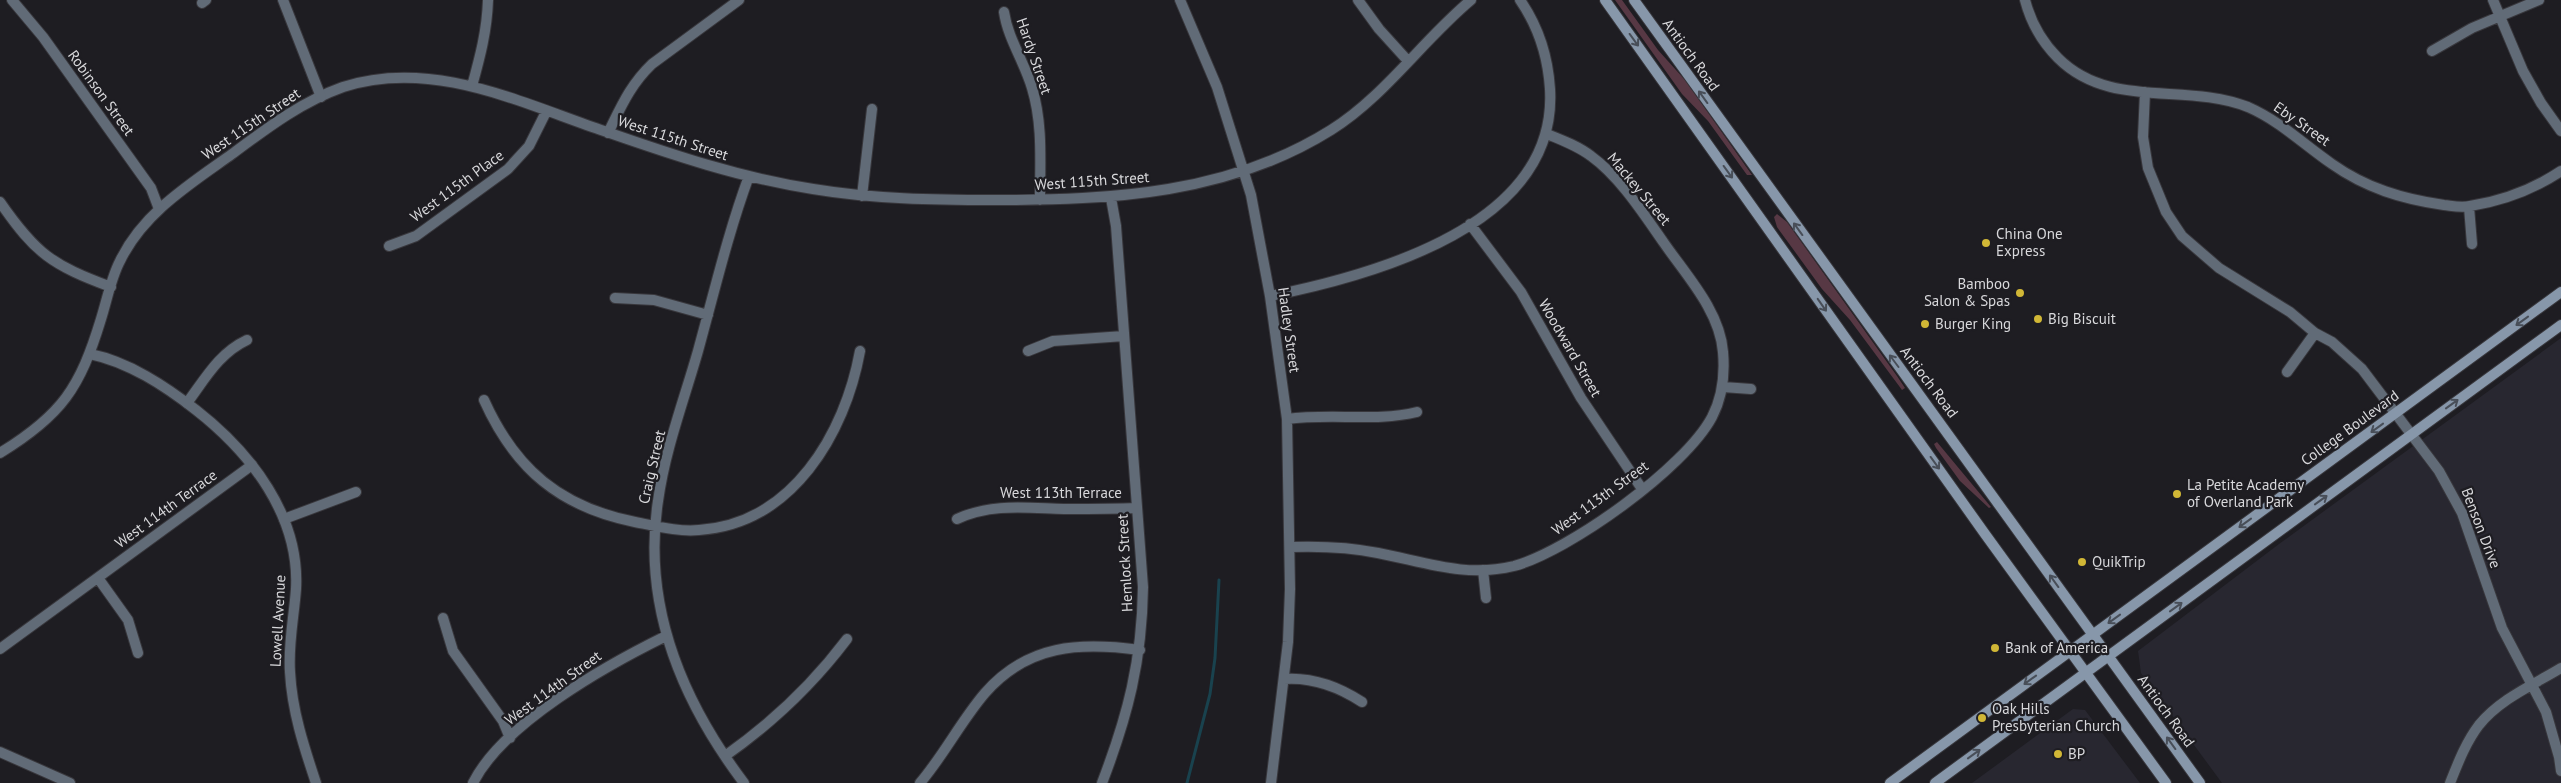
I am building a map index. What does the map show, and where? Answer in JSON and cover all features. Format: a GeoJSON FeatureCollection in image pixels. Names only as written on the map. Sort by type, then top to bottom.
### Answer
{"type":"FeatureCollection","features":[{"type":"Feature","properties":{"kind":"main road"},"geometry":{"type":"LineString","coordinates":[[1605,0],[2166,783]]}},
{"type":"Feature","properties":{"kind":"main road","name":"Antioch Road"},"geometry":{"type":"LineString","coordinates":[[1634,0],[2200,783]]}},
{"type":"Feature","properties":{"kind":"main road","name":"College Boulevard"},"geometry":{"type":"LineString","coordinates":[[1890,783],[2561,292]]}},
{"type":"Feature","properties":{"kind":"main road"},"geometry":{"type":"LineString","coordinates":[[1935,783],[2561,325]]}},
{"type":"Feature","properties":{"kind":"street","name":"Robinson Street"},"geometry":{"type":"LineString","coordinates":[[12,0],[43,37],[151,188],[159,209]]}},
{"type":"Feature","properties":{"kind":"street"},"geometry":{"type":"LineString","coordinates":[[282,0],[321,97]]}},
{"type":"Feature","properties":{"kind":"street"},"geometry":{"type":"LineString","coordinates":[[472,86],[484,42],[488,0]]}},
{"type":"Feature","properties":{"kind":"street"},"geometry":{"type":"LineString","coordinates":[[608,133],[628,92],[640,75],[652,64],[739,0]]}},
{"type":"Feature","properties":{"kind":"street","name":"Hadley Street"},"geometry":{"type":"LineString","coordinates":[[1180,0],[1218,87],[1244,170],[1260,237],[1287,419],[1290,547],[1288,642],[1271,783]]}},
{"type":"Feature","properties":{"kind":"street"},"geometry":{"type":"LineString","coordinates":[[1358,0],[1379,29],[1408,61]]}},
{"type":"Feature","properties":{"kind":"street","name":"West 115th Street"},"geometry":{"type":"LineString","coordinates":[[0,453],[34,430],[58,409],[82,373],[90,354],[119,262],[136,235],[159,209],[180,191],[282,118],[321,97],[354,84],[381,79],[438,79],[472,86],[696,162],[810,189],[862,196],[950,200],[1111,198],[1188,186],[1244,170],[1332,130],[1376,95],[1471,0]]}},
{"type":"Feature","properties":{"kind":"street"},"geometry":{"type":"LineString","coordinates":[[1270,296],[1332,283],[1388,265],[1436,244],[1470,224],[1500,202],[1517,185],[1530,168],[1546,134],[1550,99],[1548,73],[1535,25],[1520,0]]}},
{"type":"Feature","properties":{"kind":"street","name":"Eby Street"},"geometry":{"type":"LineString","coordinates":[[2025,0],[2036,31],[2049,49],[2065,64],[2101,86],[2126,91],[2203,96],[2246,107],[2287,129],[2331,164],[2378,191],[2414,200],[2457,207],[2469,207]]}},
{"type":"Feature","properties":{"kind":"street"},"geometry":{"type":"LineString","coordinates":[[2493,0],[2523,71],[2541,103],[2561,131]]}},
{"type":"Feature","properties":{"kind":"street"},"geometry":{"type":"LineString","coordinates":[[2432,51],[2472,28],[2539,0]]}},
{"type":"Feature","properties":{"kind":"street","name":"Hardy Street"},"geometry":{"type":"LineString","coordinates":[[1004,12],[1006,28],[1032,87],[1038,114],[1040,200]]}},
{"type":"Feature","properties":{"kind":"street","name":"Benson Drive"},"geometry":{"type":"LineString","coordinates":[[2145,92],[2143,137],[2148,168],[2166,212],[2182,236],[2199,253],[2219,268],[2290,312],[2315,333],[2332,342],[2362,369],[2439,471],[2458,505],[2502,628],[2532,684],[2553,730],[2561,771]]}},
{"type":"Feature","properties":{"kind":"street"},"geometry":{"type":"LineString","coordinates":[[862,196],[872,109]]}},
{"type":"Feature","properties":{"kind":"street","name":"West 115th Place"},"geometry":{"type":"LineString","coordinates":[[389,246],[416,236],[508,169],[529,146],[546,112]]}},
{"type":"Feature","properties":{"kind":"street","name":"Mackey Street"},"geometry":{"type":"LineString","coordinates":[[1546,134],[1582,150],[1600,163],[1619,184],[1668,249],[1713,317],[1723,351],[1723,387]]}},
{"type":"Feature","properties":{"kind":"street"},"geometry":{"type":"LineString","coordinates":[[2472,244],[2469,207],[2525,190],[2561,172]]}},
{"type":"Feature","properties":{"kind":"street","name":"Craig Street"},"geometry":{"type":"LineString","coordinates":[[744,783],[725,756],[683,685],[666,636],[658,601],[654,570],[660,485],[749,176]]}},
{"type":"Feature","properties":{"kind":"street","name":"Hemlock Street"},"geometry":{"type":"LineString","coordinates":[[1102,783],[1131,698],[1140,650],[1143,587],[1116,226],[1111,198]]}},
{"type":"Feature","properties":{"kind":"street"},"geometry":{"type":"LineString","coordinates":[[0,202],[32,244],[47,257],[67,269],[111,287]]}},
{"type":"Feature","properties":{"kind":"street","name":"Woodward Street"},"geometry":{"type":"LineString","coordinates":[[1470,224],[1521,292],[1581,398],[1642,489]]}},
{"type":"Feature","properties":{"kind":"street"},"geometry":{"type":"LineString","coordinates":[[615,298],[654,300],[708,316]]}},
{"type":"Feature","properties":{"kind":"street"},"geometry":{"type":"LineString","coordinates":[[2287,372],[2315,333]]}},
{"type":"Feature","properties":{"kind":"street"},"geometry":{"type":"LineString","coordinates":[[1028,351],[1052,341],[1124,336]]}},
{"type":"Feature","properties":{"kind":"street"},"geometry":{"type":"LineString","coordinates":[[187,403],[217,362],[237,345],[247,340]]}},
{"type":"Feature","properties":{"kind":"street"},"geometry":{"type":"LineString","coordinates":[[484,400],[509,446],[543,482],[586,508],[615,518],[656,526],[689,530],[719,528],[760,513],[784,496],[812,465],[831,436],[851,390],[860,351]]}},
{"type":"Feature","properties":{"kind":"street","name":"Lowell Avenue"},"geometry":{"type":"LineString","coordinates":[[90,354],[106,357],[128,367],[187,403],[223,433],[252,465],[269,488],[284,519],[291,543],[296,588],[290,644],[290,672],[301,738],[316,783]]}},
{"type":"Feature","properties":{"kind":"street"},"geometry":{"type":"LineString","coordinates":[[1723,387],[1751,388]]}},
{"type":"Feature","properties":{"kind":"street","name":"West 113th Street"},"geometry":{"type":"LineString","coordinates":[[1290,547],[1345,548],[1377,553],[1446,569],[1483,570],[1512,566],[1551,551],[1596,523],[1642,489],[1690,447],[1704,430],[1712,416],[1723,387]]}},
{"type":"Feature","properties":{"kind":"street"},"geometry":{"type":"LineString","coordinates":[[1287,419],[1335,415],[1385,418],[1417,412]]}},
{"type":"Feature","properties":{"kind":"street","name":"West 114th Terrace"},"geometry":{"type":"LineString","coordinates":[[0,649],[252,465]]}},
{"type":"Feature","properties":{"kind":"street"},"geometry":{"type":"LineString","coordinates":[[284,519],[356,492]]}},
{"type":"Feature","properties":{"kind":"street","name":"West 113th Terrace"},"geometry":{"type":"LineString","coordinates":[[957,519],[980,510],[1006,506],[1085,509],[1137,508]]}},
{"type":"Feature","properties":{"kind":"street"},"geometry":{"type":"LineString","coordinates":[[1483,570],[1486,598]]}},
{"type":"Feature","properties":{"kind":"street"},"geometry":{"type":"LineString","coordinates":[[98,578],[128,620],[138,653]]}},
{"type":"Feature","properties":{"kind":"street"},"geometry":{"type":"LineString","coordinates":[[443,618],[453,651],[502,721],[510,738]]}},
{"type":"Feature","properties":{"kind":"street","name":"West 114th Street"},"geometry":{"type":"LineString","coordinates":[[473,783],[487,761],[510,738],[594,674],[666,636]]}},
{"type":"Feature","properties":{"kind":"street"},"geometry":{"type":"LineString","coordinates":[[725,756],[775,717],[810,683],[847,639]]}},
{"type":"Feature","properties":{"kind":"street"},"geometry":{"type":"LineString","coordinates":[[920,783],[985,693],[1014,667],[1046,652],[1072,646],[1093,645],[1140,650]]}},
{"type":"Feature","properties":{"kind":"street"},"geometry":{"type":"LineString","coordinates":[[2450,783],[2467,743],[2479,725],[2492,711],[2532,684],[2561,668]]}},
{"type":"Feature","properties":{"kind":"street"},"geometry":{"type":"LineString","coordinates":[[1284,678],[1316,681],[1340,690],[1362,702]]}},
{"type":"Feature","properties":{"kind":"street"},"geometry":{"type":"LineString","coordinates":[[0,752],[70,783]]}},
{"type":"Feature","properties":{"kind":"shaded area"},"geometry":{"type":"Polygon","coordinates":[[[1615,0],[1622,0],[1658,50],[1685,80],[1752,175],[1747,175],[1708,121],[1682,94],[1615,0]]]}},
{"type":"Feature","properties":{"kind":"shaded area"},"geometry":{"type":"Polygon","coordinates":[[[1777,214],[1787,222],[1905,388],[1902,390],[1850,320],[1822,289],[1777,227],[1774,217],[1777,214]]]}},
{"type":"Feature","properties":{"kind":"shaded area"},"geometry":{"type":"Polygon","coordinates":[[[2561,338],[2561,783],[2222,783],[2141,673],[2138,651],[2279,544],[2561,338]]]}},
{"type":"Feature","properties":{"kind":"shaded area"},"geometry":{"type":"Polygon","coordinates":[[[1937,442],[1991,507],[1989,508],[1960,481],[1936,448],[1934,444],[1937,442]]]}},
{"type":"Feature","properties":{"kind":"shaded area"},"geometry":{"type":"Polygon","coordinates":[[[2073,709],[2085,710],[2140,783],[1972,783],[2073,709]]]}},
{"type":"Feature","properties":{"kind":"waterway"},"geometry":{"type":"LineString","coordinates":[[1187,783],[1210,694],[1215,658],[1219,580]]}},
{"type":"Feature","properties":{"kind":"place","name":"China One Express"},"geometry":{"type":"Point","coordinates":[1986,243]}},
{"type":"Feature","properties":{"kind":"place","name":"Bamboo Salon & Spas"},"geometry":{"type":"Point","coordinates":[2020,293]}},
{"type":"Feature","properties":{"kind":"place","name":"Big Biscuit"},"geometry":{"type":"Point","coordinates":[2038,319]}},
{"type":"Feature","properties":{"kind":"place","name":"Burger King"},"geometry":{"type":"Point","coordinates":[1925,324]}},
{"type":"Feature","properties":{"kind":"place","name":"La Petite Academy of Overland Park"},"geometry":{"type":"Point","coordinates":[2177,494]}},
{"type":"Feature","properties":{"kind":"place","name":"QuikTrip"},"geometry":{"type":"Point","coordinates":[2082,562]}},
{"type":"Feature","properties":{"kind":"place","name":"Bank of America"},"geometry":{"type":"Point","coordinates":[1995,648]}},
{"type":"Feature","properties":{"kind":"place","name":"Oak Hills Presbyterian Church"},"geometry":{"type":"Point","coordinates":[1982,718]}},
{"type":"Feature","properties":{"kind":"place","name":"BP"},"geometry":{"type":"Point","coordinates":[2058,754]}}]}
